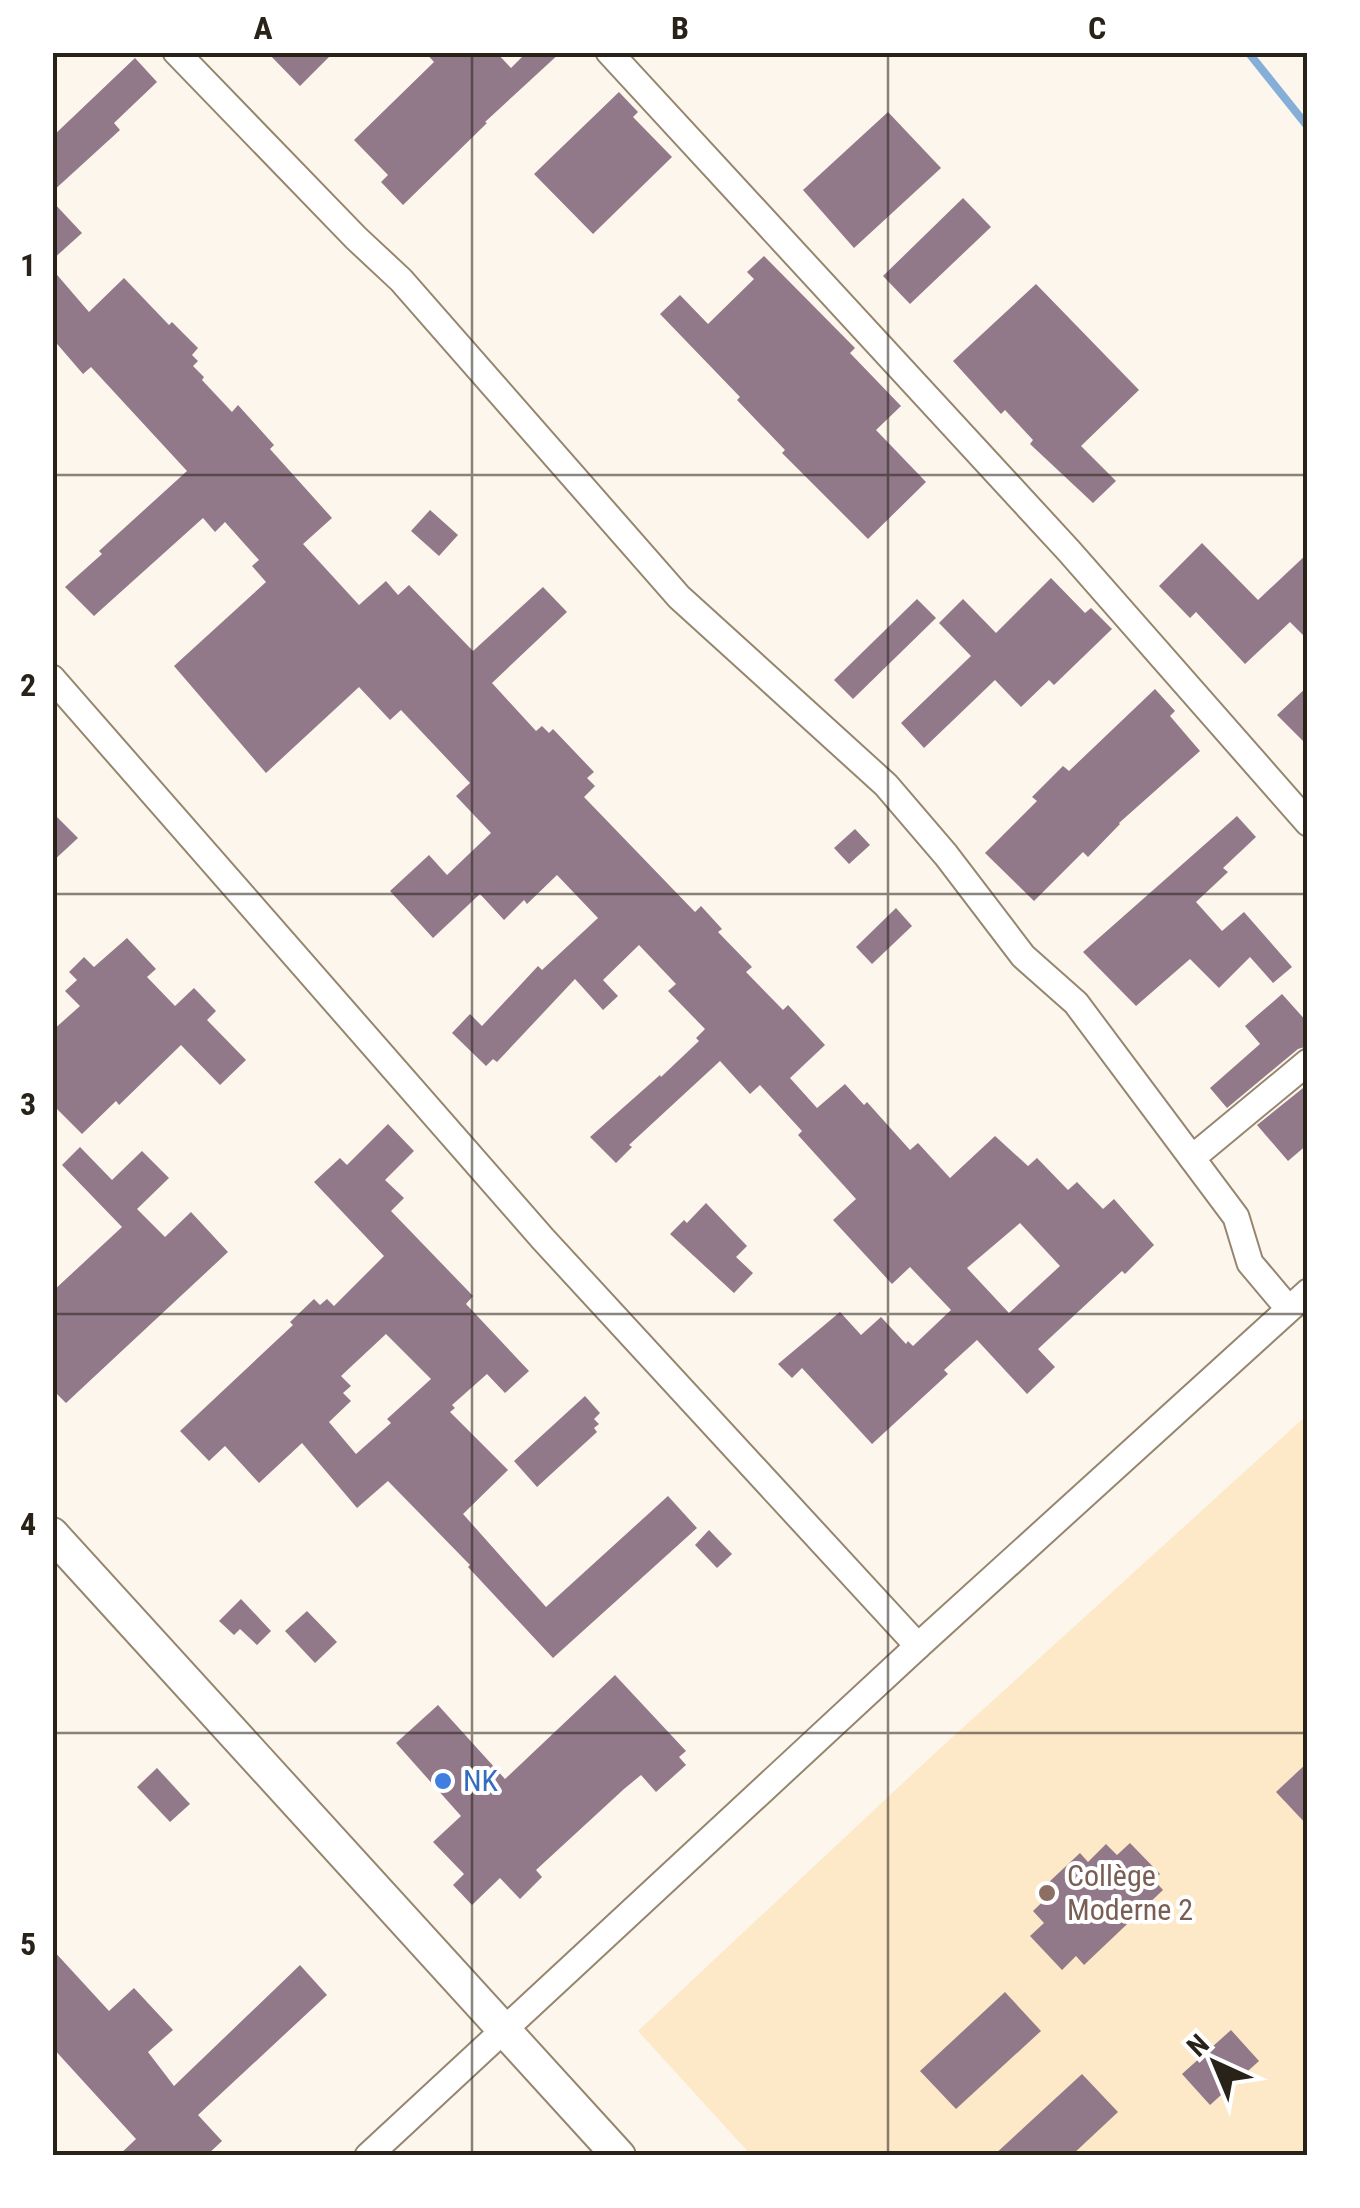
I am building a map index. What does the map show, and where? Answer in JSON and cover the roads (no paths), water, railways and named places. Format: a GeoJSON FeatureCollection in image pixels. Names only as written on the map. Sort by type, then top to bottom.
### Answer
{"type":"FeatureCollection","features":[{"type":"Feature","properties":{"kind":"street"},"geometry":{"type":"LineString","coordinates":[[176,52],[401,280],[679,596],[886,785],[946,855],[1023,956],[1076,1003],[1236,1217],[1250,1262],[1298,1300],[368,2156]]}},
{"type":"Feature","properties":{"kind":"street"},"geometry":{"type":"LineString","coordinates":[[610,52],[1070,551],[1308,823]]}},
{"type":"Feature","properties":{"kind":"street"},"geometry":{"type":"LineString","coordinates":[[52,678],[544,1239],[918,1646]]}},
{"type":"Feature","properties":{"kind":"street"},"geometry":{"type":"LineString","coordinates":[[1192,1158],[1308,1062]]}},
{"type":"Feature","properties":{"kind":"street"},"geometry":{"type":"LineString","coordinates":[[52,1534],[619,2156]]}},
{"type":"Feature","properties":{"kind":"waterway"},"geometry":{"type":"LineString","coordinates":[[1248,52],[1308,127]]}},
{"type":"Feature","properties":{"kind":"place","name":"NK"},"geometry":{"type":"Point","coordinates":[443,1781]}},
{"type":"Feature","properties":{"kind":"place","name":"Collège Moderne 2"},"geometry":{"type":"Point","coordinates":[1047,1893]}}]}
